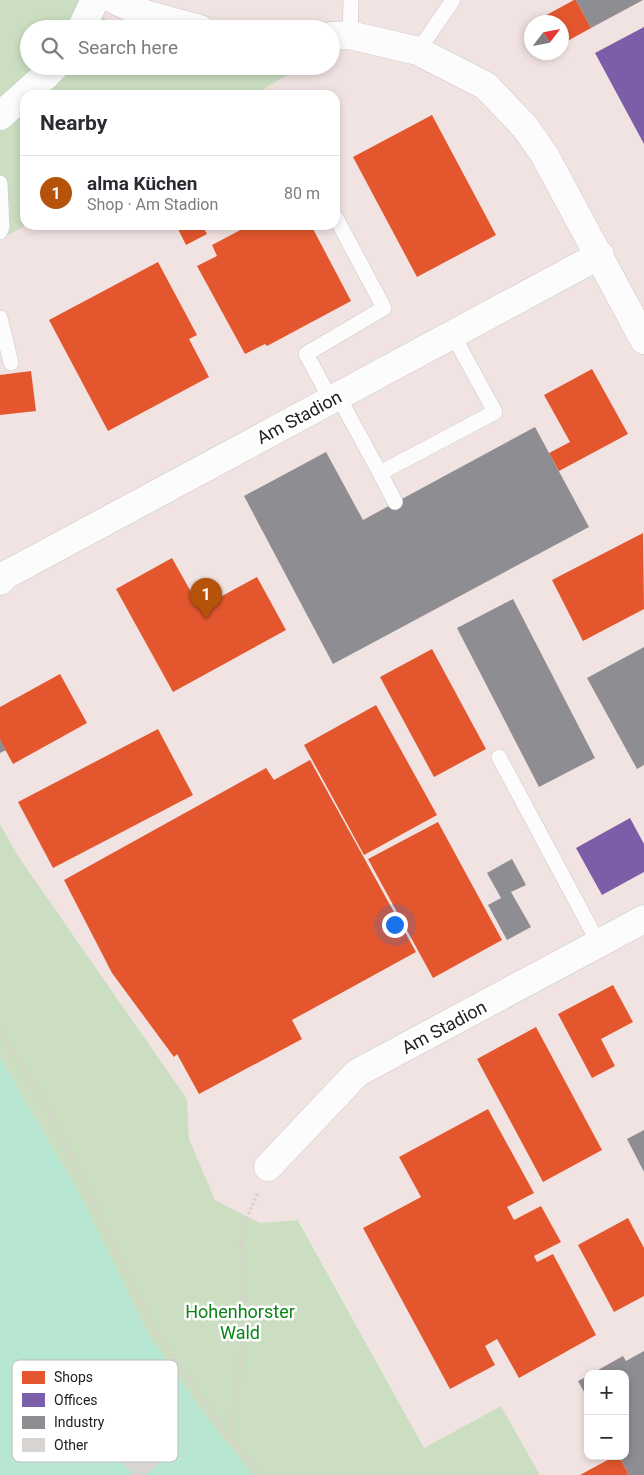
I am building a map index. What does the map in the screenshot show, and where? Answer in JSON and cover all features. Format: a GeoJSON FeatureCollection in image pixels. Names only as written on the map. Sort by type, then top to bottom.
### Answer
{"type":"FeatureCollection","features":[{"type":"Feature","properties":{"kind":"street"},"geometry":{"type":"LineString","coordinates":[[85,20],[95,0]]}},
{"type":"Feature","properties":{"kind":"street"},"geometry":{"type":"LineString","coordinates":[[115,0],[145,14],[167,20]]}},
{"type":"Feature","properties":{"kind":"street"},"geometry":{"type":"LineString","coordinates":[[340,36],[418,51],[486,86],[525,126],[544,154],[644,340]]}},
{"type":"Feature","properties":{"kind":"street"},"geometry":{"type":"LineString","coordinates":[[30,90],[47,75]]}},
{"type":"Feature","properties":{"kind":"street"},"geometry":{"type":"LineString","coordinates":[[0,116],[20,99]]}},
{"type":"Feature","properties":{"kind":"street","name":"Am Stadion"},"geometry":{"type":"LineString","coordinates":[[0,581],[6,575],[600,255]]}},
{"type":"Feature","properties":{"kind":"street","name":"Am Stadion"},"geometry":{"type":"LineString","coordinates":[[268,1167],[356,1073],[644,920]]}},
{"type":"Feature","properties":{"kind":"lane"},"geometry":{"type":"LineString","coordinates":[[340,36],[351,0]]}},
{"type":"Feature","properties":{"kind":"lane"},"geometry":{"type":"LineString","coordinates":[[418,51],[453,0]]}},
{"type":"Feature","properties":{"kind":"lane"},"geometry":{"type":"LineString","coordinates":[[0,183],[2,228],[0,232]]}},
{"type":"Feature","properties":{"kind":"lane"},"geometry":{"type":"LineString","coordinates":[[340,225],[384,308],[306,354],[335,398],[395,502]]}},
{"type":"Feature","properties":{"kind":"lane"},"geometry":{"type":"LineString","coordinates":[[0,318],[11,363]]}},
{"type":"Feature","properties":{"kind":"lane"},"geometry":{"type":"LineString","coordinates":[[380,474],[495,412],[453,335]]}},
{"type":"Feature","properties":{"kind":"lane"},"geometry":{"type":"LineString","coordinates":[[500,757],[598,944]]}},
{"type":"Feature","properties":{"kind":"path"},"geometry":{"type":"LineString","coordinates":[[0,1032],[44,1103],[156,1333],[175,1360]]}},
{"type":"Feature","properties":{"kind":"path"},"geometry":{"type":"LineString","coordinates":[[229,1437],[242,1362],[244,1305],[241,1241],[244,1225],[268,1167]]}},
{"type":"Feature","properties":{"kind":"path"},"geometry":{"type":"LineString","coordinates":[[178,1364],[229,1437],[260,1475]]}},
{"type":"Feature","properties":{"kind":"shaded area"},"geometry":{"type":"Polygon","coordinates":[[[78,0],[644,0],[644,1475],[540,1475],[501,1406],[424,1448],[299,1220],[260,1223],[215,1200],[189,1139],[187,1099],[18,856],[0,824],[0,240],[20,228],[20,230],[340,230],[340,90],[262,90],[287,75],[340,75],[340,20],[107,20],[78,0]]]}},
{"type":"Feature","properties":{"kind":"green space"},"geometry":{"type":"Polygon","coordinates":[[[0,0],[78,0],[107,20],[20,20],[20,75],[287,75],[262,90],[20,90],[20,228],[0,240],[0,0]]]}},
{"type":"Feature","properties":{"kind":"green space","name":"Hohenhorster Wald"},"geometry":{"type":"Polygon","coordinates":[[[0,824],[18,856],[187,1099],[189,1139],[215,1200],[260,1223],[298,1220],[424,1448],[501,1406],[540,1475],[225,1475],[178,1421],[178,1360],[125,1360],[0,1216],[0,824]]]}},
{"type":"Feature","properties":{"kind":"green space"},"geometry":{"type":"Polygon","coordinates":[[[0,1058],[84,1202],[145,1329],[166,1360],[12,1360],[12,1462],[178,1462],[178,1377],[205,1416],[253,1475],[0,1475],[0,1058]]]}},
{"type":"Feature","properties":{"kind":"building: Shops"},"geometry":{"type":"Polygon","coordinates":[[[576,0],[591,28],[569,40],[569,15],[546,15],[576,0]]]}},
{"type":"Feature","properties":{"kind":"building: Shops"},"geometry":{"type":"Polygon","coordinates":[[[432,115],[496,235],[417,277],[353,157],[432,115]]]}},
{"type":"Feature","properties":{"kind":"building: Shops"},"geometry":{"type":"Polygon","coordinates":[[[178,230],[205,230],[207,234],[186,245],[178,230]]]}},
{"type":"Feature","properties":{"kind":"building: Shops"},"geometry":{"type":"Polygon","coordinates":[[[240,230],[314,230],[351,301],[267,346],[265,344],[245,354],[197,266],[217,256],[212,245],[240,230]]]}},
{"type":"Feature","properties":{"kind":"building: Shops"},"geometry":{"type":"Polygon","coordinates":[[[158,262],[197,335],[189,339],[209,377],[108,431],[49,320],[158,262]]]}},
{"type":"Feature","properties":{"kind":"building: Shops"},"geometry":{"type":"Polygon","coordinates":[[[592,369],[628,434],[559,471],[549,453],[570,442],[544,395],[592,369]]]}},
{"type":"Feature","properties":{"kind":"building: Shops"},"geometry":{"type":"Polygon","coordinates":[[[31,371],[36,411],[0,415],[0,375],[31,371]]]}},
{"type":"Feature","properties":{"kind":"building: Shops"},"geometry":{"type":"Polygon","coordinates":[[[643,533],[644,609],[583,641],[552,580],[643,533]]]}},
{"type":"Feature","properties":{"kind":"building: Shops"},"geometry":{"type":"Polygon","coordinates":[[[172,558],[200,608],[257,577],[286,630],[173,692],[116,589],[172,558]]]}},
{"type":"Feature","properties":{"kind":"building: Shops"},"geometry":{"type":"Polygon","coordinates":[[[432,649],[486,749],[434,777],[380,677],[432,649]]]}},
{"type":"Feature","properties":{"kind":"building: Shops"},"geometry":{"type":"Polygon","coordinates":[[[60,674],[87,723],[13,764],[0,740],[0,707],[60,674]]]}},
{"type":"Feature","properties":{"kind":"building: Shops"},"geometry":{"type":"Polygon","coordinates":[[[376,705],[437,815],[364,855],[304,745],[376,705]]]}},
{"type":"Feature","properties":{"kind":"building: Shops"},"geometry":{"type":"Polygon","coordinates":[[[158,729],[193,795],[53,868],[18,802],[158,729]]]}},
{"type":"Feature","properties":{"kind":"building: Shops"},"geometry":{"type":"Polygon","coordinates":[[[310,760],[416,952],[292,1020],[302,1039],[199,1094],[177,1054],[174,1057],[112,973],[64,880],[266,768],[274,780],[310,760]]]}},
{"type":"Feature","properties":{"kind":"building: Shops"},"geometry":{"type":"Polygon","coordinates":[[[438,822],[502,940],[433,978],[368,859],[438,822]]]}},
{"type":"Feature","properties":{"kind":"building: Shops"},"geometry":{"type":"Polygon","coordinates":[[[613,985],[633,1022],[601,1039],[615,1066],[592,1078],[558,1014],[613,985]]]}},
{"type":"Feature","properties":{"kind":"building: Shops"},"geometry":{"type":"Polygon","coordinates":[[[536,1027],[602,1150],[543,1182],[477,1059],[536,1027]]]}},
{"type":"Feature","properties":{"kind":"building: Shops"},"geometry":{"type":"Polygon","coordinates":[[[488,1109],[534,1193],[507,1207],[514,1220],[541,1206],[561,1242],[534,1256],[537,1262],[553,1254],[596,1335],[519,1378],[497,1339],[485,1346],[495,1365],[450,1389],[363,1228],[421,1197],[399,1157],[488,1109]]]}},
{"type":"Feature","properties":{"kind":"building: Shops"},"geometry":{"type":"Polygon","coordinates":[[[628,1218],[644,1248],[644,1296],[614,1312],[578,1245],[628,1218]]]}},
{"type":"Feature","properties":{"kind":"building: Shops"},"geometry":{"type":"Polygon","coordinates":[[[608,1460],[621,1460],[629,1475],[580,1475],[608,1460]]]}},
{"type":"Feature","properties":{"kind":"building: Offices"},"geometry":{"type":"Polygon","coordinates":[[[644,27],[644,144],[595,53],[644,27]]]}},
{"type":"Feature","properties":{"kind":"building: Offices"},"geometry":{"type":"Polygon","coordinates":[[[630,818],[644,844],[644,872],[602,895],[576,848],[630,818]]]}},
{"type":"Feature","properties":{"kind":"building: Industry"},"geometry":{"type":"Polygon","coordinates":[[[576,0],[643,0],[591,28],[576,0]]]}},
{"type":"Feature","properties":{"kind":"building: Industry"},"geometry":{"type":"Polygon","coordinates":[[[535,427],[589,527],[333,664],[244,496],[326,452],[363,520],[535,427]]]}},
{"type":"Feature","properties":{"kind":"building: Industry"},"geometry":{"type":"Polygon","coordinates":[[[513,599],[595,758],[539,787],[457,628],[513,599]]]}},
{"type":"Feature","properties":{"kind":"building: Industry"},"geometry":{"type":"Polygon","coordinates":[[[644,647],[644,765],[637,769],[587,678],[644,647]]]}},
{"type":"Feature","properties":{"kind":"building: Industry"},"geometry":{"type":"Polygon","coordinates":[[[0,740],[6,750],[0,753],[0,740]]]}},
{"type":"Feature","properties":{"kind":"building: Industry"},"geometry":{"type":"Polygon","coordinates":[[[512,859],[526,885],[511,892],[531,927],[507,940],[488,905],[501,898],[487,873],[512,859]]]}},
{"type":"Feature","properties":{"kind":"building: Industry"},"geometry":{"type":"Polygon","coordinates":[[[644,1130],[644,1172],[627,1139],[644,1130]]]}},
{"type":"Feature","properties":{"kind":"building: Industry"},"geometry":{"type":"Polygon","coordinates":[[[644,1351],[644,1475],[629,1475],[621,1460],[629,1460],[629,1370],[598,1370],[623,1356],[626,1361],[644,1351]]]}},
{"type":"Feature","properties":{"kind":"building: Industry"},"geometry":{"type":"Polygon","coordinates":[[[584,1378],[584,1392],[578,1381],[584,1378]]]}},
{"type":"Feature","properties":{"kind":"building: Other"},"geometry":{"type":"Polygon","coordinates":[[[122,1462],[157,1462],[159,1464],[145,1475],[133,1475],[122,1462]]]}},
{"type":"Feature","properties":{"kind":"place","name":"alma Küchen"},"geometry":{"type":"Point","coordinates":[206,619]}}]}
